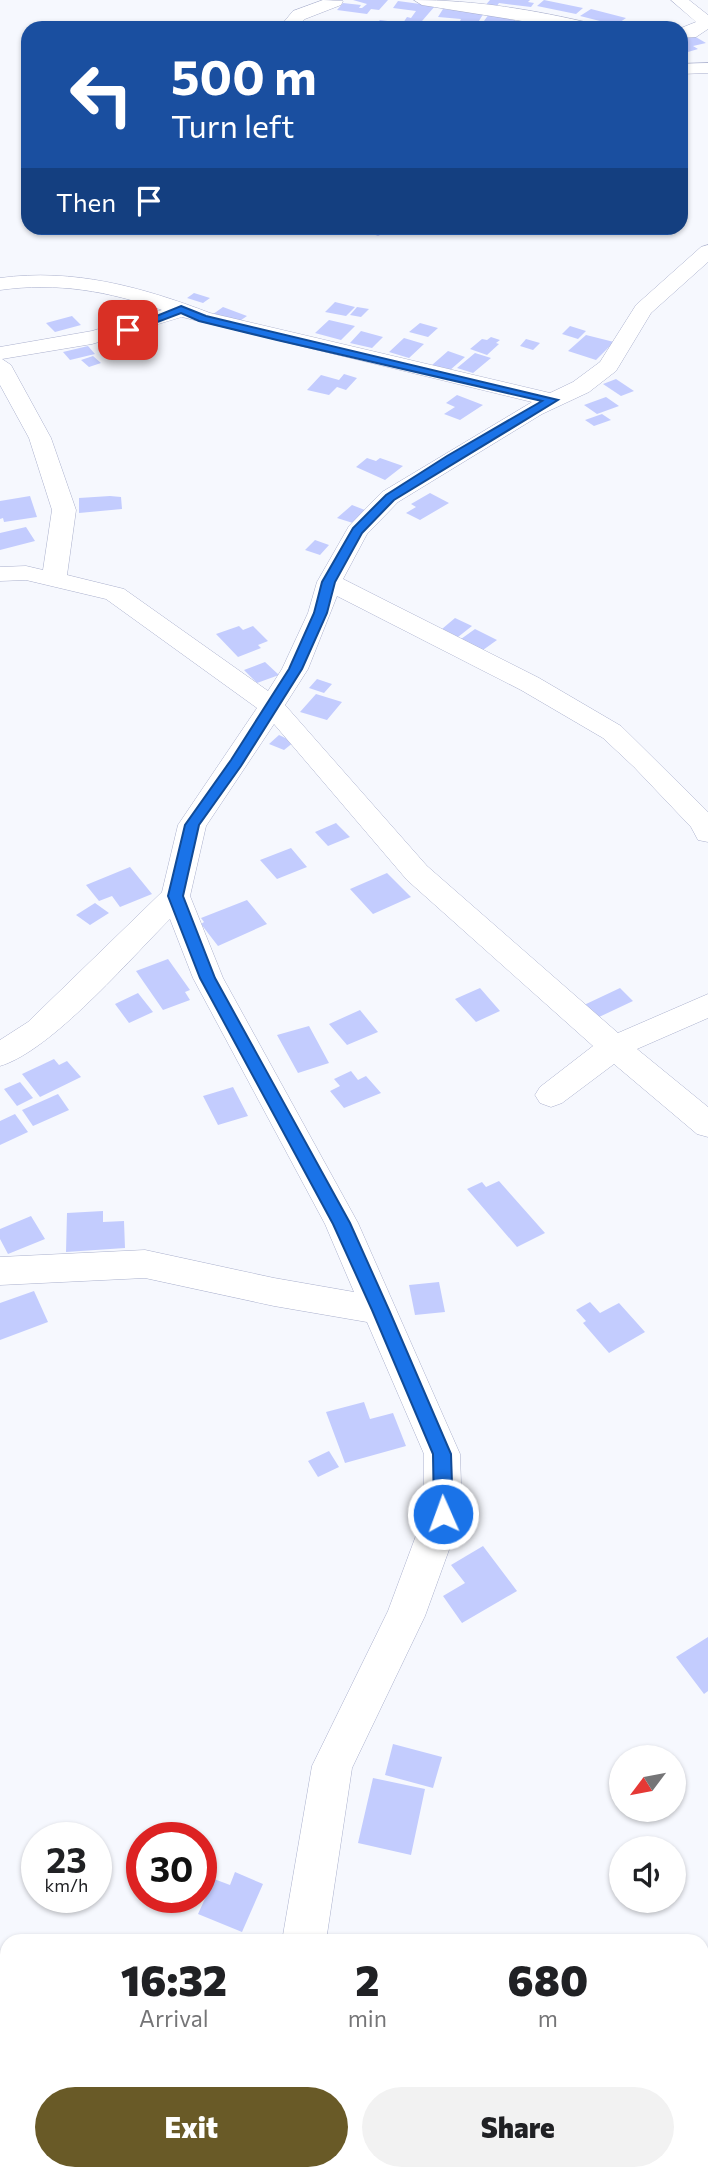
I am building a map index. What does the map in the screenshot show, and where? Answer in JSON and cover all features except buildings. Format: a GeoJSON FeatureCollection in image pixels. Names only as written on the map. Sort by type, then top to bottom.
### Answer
{"type":"FeatureCollection","features":[{"type":"Feature","properties":{"kind":"street"},"geometry":{"type":"LineString","coordinates":[[422,0],[553,21]]}},
{"type":"Feature","properties":{"kind":"street"},"geometry":{"type":"LineString","coordinates":[[679,0],[708,22],[688,33]]}},
{"type":"Feature","properties":{"kind":"street"},"geometry":{"type":"LineString","coordinates":[[293,21],[335,1],[338,20]]}},
{"type":"Feature","properties":{"kind":"street"},"geometry":{"type":"LineString","coordinates":[[688,69],[708,68]]}},
{"type":"Feature","properties":{"kind":"street"},"geometry":{"type":"LineString","coordinates":[[0,1055],[39,1030],[176,896],[192,825],[236,763],[295,669],[320,613],[328,582],[357,531],[390,498],[463,451],[552,400],[581,387],[608,366],[643,309],[708,251]]}},
{"type":"Feature","properties":{"kind":"street"},"geometry":{"type":"LineString","coordinates":[[0,284],[32,279],[124,291],[203,318],[265,334],[552,400]]}},
{"type":"Feature","properties":{"kind":"street"},"geometry":{"type":"LineString","coordinates":[[0,353],[88,341],[147,324],[181,310]]}},
{"type":"Feature","properties":{"kind":"street"},"geometry":{"type":"LineString","coordinates":[[0,365],[40,438],[64,510],[54,579]]}},
{"type":"Feature","properties":{"kind":"street"},"geometry":{"type":"LineString","coordinates":[[0,574],[26,573],[115,594],[272,706],[417,873],[614,1047],[708,1125]]}},
{"type":"Feature","properties":{"kind":"street"},"geometry":{"type":"LineString","coordinates":[[328,582],[530,684],[612,732],[644,761],[702,822],[708,833]]}},
{"type":"Feature","properties":{"kind":"street"},"geometry":{"type":"LineString","coordinates":[[176,896],[208,978],[341,1223],[442,1454],[443,1514],[406,1616],[332,1766],[305,1934]]}},
{"type":"Feature","properties":{"kind":"street"},"geometry":{"type":"LineString","coordinates":[[551,1095],[614,1047],[708,1005]]}},
{"type":"Feature","properties":{"kind":"street"},"geometry":{"type":"LineString","coordinates":[[0,1271],[145,1264],[274,1292],[380,1310]]}},
{"type":"Feature","properties":{"kind":"route"},"geometry":{"type":"LineString","coordinates":[[128,330],[181,310],[277,337],[552,400],[451,458],[390,498],[357,531],[328,582],[320,613],[295,669],[236,763],[192,825],[176,896],[208,978],[341,1223],[380,1310],[442,1454],[443,1514]]}}]}
